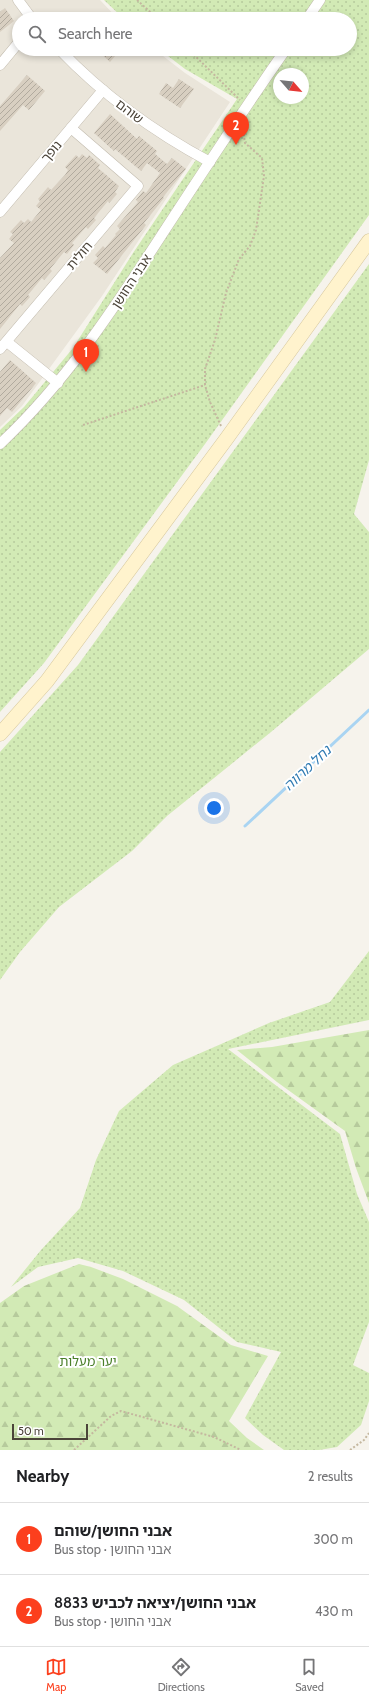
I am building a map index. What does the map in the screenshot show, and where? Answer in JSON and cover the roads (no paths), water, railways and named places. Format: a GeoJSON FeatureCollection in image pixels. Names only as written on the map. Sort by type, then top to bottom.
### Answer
{"type":"FeatureCollection","features":[{"type":"Feature","properties":{"kind":"main road"},"geometry":{"type":"LineString","coordinates":[[0,734],[47,681],[227,438],[369,241]]}},
{"type":"Feature","properties":{"kind":"street"},"geometry":{"type":"LineString","coordinates":[[18,0],[27,12]]}},
{"type":"Feature","properties":{"kind":"street"},"geometry":{"type":"LineString","coordinates":[[312,12],[320,0]]}},
{"type":"Feature","properties":{"kind":"street"},"geometry":{"type":"LineString","coordinates":[[0,65],[12,50]]}},
{"type":"Feature","properties":{"kind":"street","name":"שוהם"},"geometry":{"type":"LineString","coordinates":[[67,56],[103,90],[150,126],[179,145],[210,162]]}},
{"type":"Feature","properties":{"kind":"street","name":"אבני החושן"},"geometry":{"type":"LineString","coordinates":[[0,444],[27,418],[58,383],[88,345],[246,106],[281,56]]}},
{"type":"Feature","properties":{"kind":"street","name":"נופך"},"geometry":{"type":"LineString","coordinates":[[0,212],[103,90]]}},
{"type":"Feature","properties":{"kind":"street","name":"חולית"},"geometry":{"type":"LineString","coordinates":[[58,383],[3,346],[138,186],[71,128]]}},
{"type":"Feature","properties":{"kind":"waterway","name":"נחל מרווה"},"geometry":{"type":"LineString","coordinates":[[245,826],[369,710]]}},
{"type":"Feature","properties":{"kind":"place","name":"אבני החושן/יציאה לכביש 8833"},"geometry":{"type":"Point","coordinates":[236,145]}},
{"type":"Feature","properties":{"kind":"place","name":"אבני החושן/שוהם"},"geometry":{"type":"Point","coordinates":[86,372]}},
{"type":"Feature","properties":{"kind":"park label","name":"יער מעלות"},"geometry":{"type":"Point","coordinates":[88,1361]}}]}
